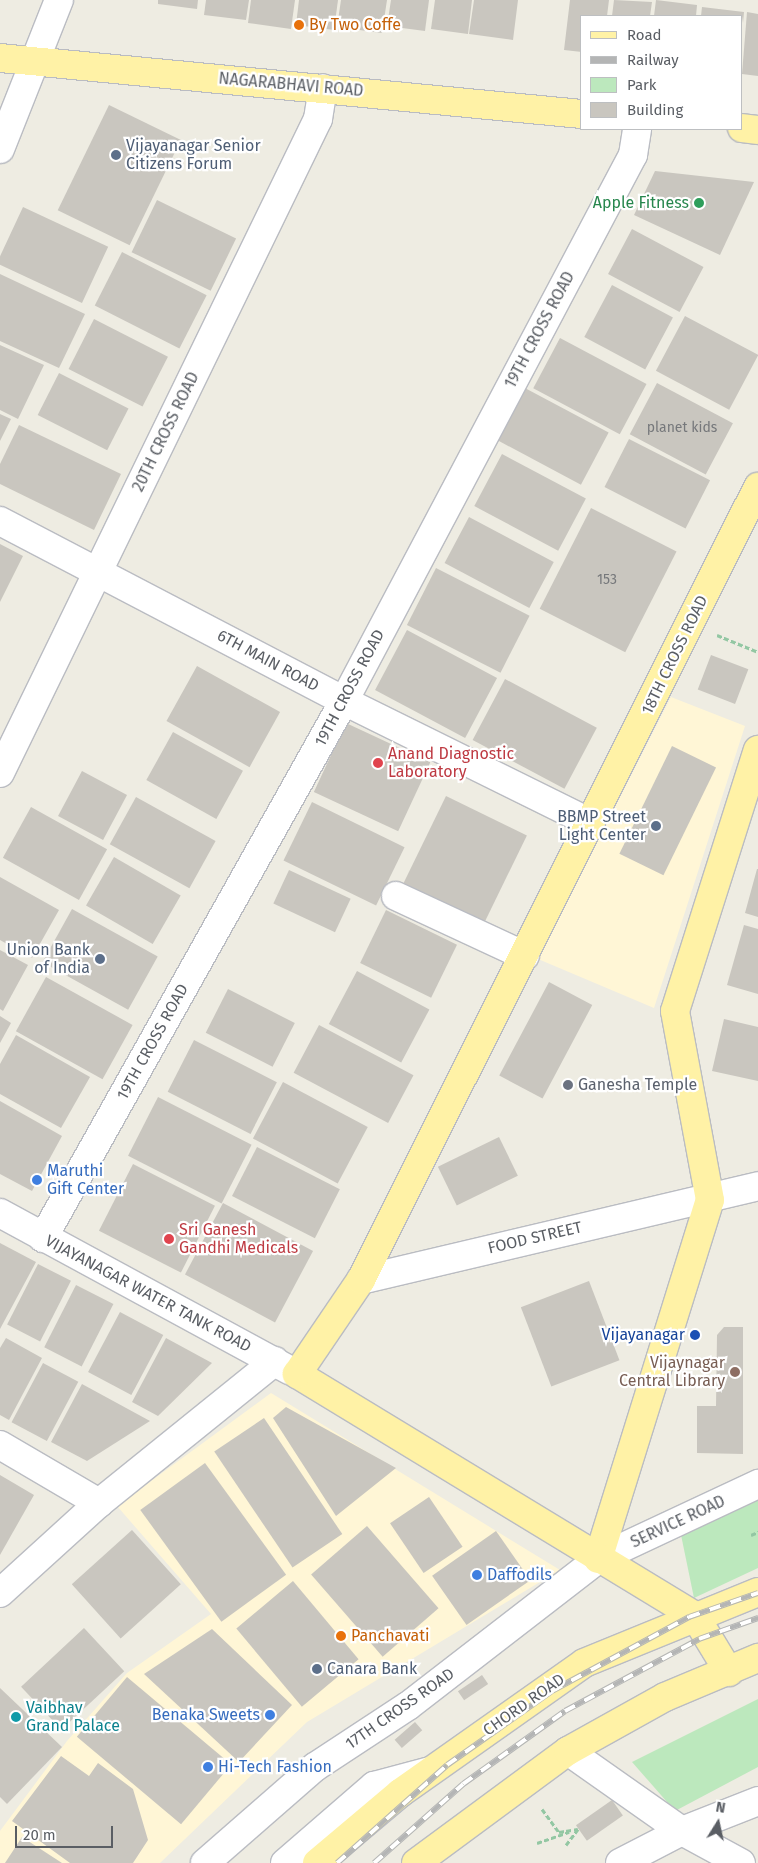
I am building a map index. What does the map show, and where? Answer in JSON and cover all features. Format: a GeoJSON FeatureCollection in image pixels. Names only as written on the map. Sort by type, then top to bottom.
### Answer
{"type":"FeatureCollection","features":[{"type":"Feature","properties":{"kind":"main road","name":"NAGARABHAVI ROAD"},"geometry":{"type":"LineString","coordinates":[[0,58],[580,114]]}},
{"type":"Feature","properties":{"kind":"main road"},"geometry":{"type":"LineString","coordinates":[[743,128],[758,130]]}},
{"type":"Feature","properties":{"kind":"main road","name":"18TH CROSS ROAD"},"geometry":{"type":"LineString","coordinates":[[286,1368],[361,1280],[758,487]]}},
{"type":"Feature","properties":{"kind":"main road"},"geometry":{"type":"LineString","coordinates":[[598,1559],[710,1200],[675,1011],[758,750]]}},
{"type":"Feature","properties":{"kind":"main road"},"geometry":{"type":"LineString","coordinates":[[286,1368],[598,1559],[695,1616],[728,1672]]}},
{"type":"Feature","properties":{"kind":"main road","name":"CHORD ROAD"},"geometry":{"type":"LineString","coordinates":[[317,1863],[338,1841],[584,1663],[695,1616],[758,1592]]}},
{"type":"Feature","properties":{"kind":"main road"},"geometry":{"type":"LineString","coordinates":[[416,1863],[568,1751],[665,1697],[758,1658]]}},
{"type":"Feature","properties":{"kind":"street"},"geometry":{"type":"LineString","coordinates":[[0,149],[59,0]]}},
{"type":"Feature","properties":{"kind":"street","name":"20TH CROSS ROAD"},"geometry":{"type":"LineString","coordinates":[[0,773],[318,119],[323,88]]}},
{"type":"Feature","properties":{"kind":"street","name":"19TH CROSS ROAD"},"geometry":{"type":"LineString","coordinates":[[43,1238],[344,702],[632,155],[637,130]]}},
{"type":"Feature","properties":{"kind":"street","name":"6TH MAIN ROAD"},"geometry":{"type":"LineString","coordinates":[[0,521],[98,570],[344,702],[591,823]]}},
{"type":"Feature","properties":{"kind":"street"},"geometry":{"type":"LineString","coordinates":[[396,896],[524,956]]}},
{"type":"Feature","properties":{"kind":"street"},"geometry":{"type":"LineString","coordinates":[[710,1200],[758,1186]]}},
{"type":"Feature","properties":{"kind":"street","name":"FOOD STREET"},"geometry":{"type":"LineString","coordinates":[[361,1280],[710,1200]]}},
{"type":"Feature","properties":{"kind":"street","name":"VIJAYANAGAR WATER TANK ROAD"},"geometry":{"type":"LineString","coordinates":[[0,1213],[286,1368]]}},
{"type":"Feature","properties":{"kind":"street"},"geometry":{"type":"LineString","coordinates":[[0,1593],[99,1503],[286,1368]]}},
{"type":"Feature","properties":{"kind":"street"},"geometry":{"type":"LineString","coordinates":[[0,1445],[99,1503]]}},
{"type":"Feature","properties":{"kind":"street","name":"SERVICE ROAD"},"geometry":{"type":"LineString","coordinates":[[598,1559],[758,1484]]}},
{"type":"Feature","properties":{"kind":"street","name":"17TH CROSS ROAD"},"geometry":{"type":"LineString","coordinates":[[205,1863],[315,1767],[408,1706],[598,1559]]}},
{"type":"Feature","properties":{"kind":"street"},"geometry":{"type":"LineString","coordinates":[[568,1751],[682,1831],[741,1863]]}},
{"type":"Feature","properties":{"kind":"street"},"geometry":{"type":"LineString","coordinates":[[285,1863],[374,1786],[437,1769]]}},
{"type":"Feature","properties":{"kind":"street"},"geometry":{"type":"LineString","coordinates":[[620,1863],[682,1831],[758,1801]]}},
{"type":"Feature","properties":{"kind":"path"},"geometry":{"type":"LineString","coordinates":[[719,636],[758,652]]}},
{"type":"Feature","properties":{"kind":"path"},"geometry":{"type":"LineString","coordinates":[[751,1535],[758,1532]]}},
{"type":"Feature","properties":{"kind":"path"},"geometry":{"type":"LineString","coordinates":[[542,1809],[559,1832],[578,1829]]}},
{"type":"Feature","properties":{"kind":"path"},"geometry":{"type":"LineString","coordinates":[[537,1843],[578,1829]]}},
{"type":"Feature","properties":{"kind":"path"},"geometry":{"type":"LineString","coordinates":[[566,1845],[578,1829]]}},
{"type":"Feature","properties":{"kind":"shaded area"},"geometry":{"type":"Polygon","coordinates":[[[671,697],[745,726],[654,1008],[538,959],[671,697]]]}},
{"type":"Feature","properties":{"kind":"shaded area"},"geometry":{"type":"Polygon","coordinates":[[[271,1393],[560,1570],[307,1722],[160,1863],[0,1863],[0,1831],[67,1741],[127,1673],[211,1614],[117,1506],[271,1393]]]}},
{"type":"Feature","properties":{"kind":"green space"},"geometry":{"type":"Polygon","coordinates":[[[758,1498],[758,1568],[694,1598],[680,1530],[758,1498]]]}},
{"type":"Feature","properties":{"kind":"green space"},"geometry":{"type":"Polygon","coordinates":[[[758,1699],[758,1767],[675,1811],[632,1762],[758,1699]]]}},
{"type":"Feature","properties":{"kind":"building"},"geometry":{"type":"Polygon","coordinates":[[[158,0],[198,0],[197,9],[158,4],[158,0]]]}},
{"type":"Feature","properties":{"kind":"building"},"geometry":{"type":"Polygon","coordinates":[[[206,0],[249,0],[246,20],[204,15],[206,0]]]}},
{"type":"Feature","properties":{"kind":"building"},"geometry":{"type":"Polygon","coordinates":[[[251,0],[295,0],[291,29],[248,23],[251,0]]]}},
{"type":"Feature","properties":{"kind":"building"},"geometry":{"type":"Polygon","coordinates":[[[299,0],[338,0],[334,30],[296,25],[299,0]]]}},
{"type":"Feature","properties":{"kind":"building"},"geometry":{"type":"Polygon","coordinates":[[[341,0],[387,0],[382,33],[337,27],[341,0]]]}},
{"type":"Feature","properties":{"kind":"building"},"geometry":{"type":"Polygon","coordinates":[[[391,0],[429,0],[425,31],[387,26],[391,0]]]}},
{"type":"Feature","properties":{"kind":"building"},"geometry":{"type":"Polygon","coordinates":[[[435,0],[472,0],[468,34],[431,29],[435,0]]]}},
{"type":"Feature","properties":{"kind":"building"},"geometry":{"type":"Polygon","coordinates":[[[474,0],[518,0],[513,40],[469,34],[474,0]]]}},
{"type":"Feature","properties":{"kind":"building"},"geometry":{"type":"Polygon","coordinates":[[[570,0],[609,0],[607,15],[580,15],[580,52],[564,50],[570,0]]]}},
{"type":"Feature","properties":{"kind":"building"},"geometry":{"type":"Polygon","coordinates":[[[614,0],[652,2],[650,15],[612,15],[614,0]]]}},
{"type":"Feature","properties":{"kind":"building"},"geometry":{"type":"Polygon","coordinates":[[[656,0],[697,5],[696,15],[654,15],[656,0]]]}},
{"type":"Feature","properties":{"kind":"building"},"geometry":{"type":"Polygon","coordinates":[[[702,7],[744,12],[743,23],[743,15],[701,15],[702,7]]]}},
{"type":"Feature","properties":{"kind":"building"},"geometry":{"type":"Polygon","coordinates":[[[747,12],[758,14],[758,76],[743,74],[747,12]]]}},
{"type":"Feature","properties":{"kind":"building"},"geometry":{"type":"Polygon","coordinates":[[[109,105],[181,140],[130,245],[58,210],[109,105]]]}},
{"type":"Feature","properties":{"kind":"building"},"geometry":{"type":"Polygon","coordinates":[[[655,171],[754,182],[720,255],[634,215],[655,171]]]}},
{"type":"Feature","properties":{"kind":"building"},"geometry":{"type":"Polygon","coordinates":[[[157,200],[236,239],[211,291],[132,252],[157,200]]]}},
{"type":"Feature","properties":{"kind":"building"},"geometry":{"type":"Polygon","coordinates":[[[23,207],[108,247],[82,303],[0,265],[0,256],[23,207]]]}},
{"type":"Feature","properties":{"kind":"building"},"geometry":{"type":"Polygon","coordinates":[[[632,229],[704,267],[680,312],[608,274],[632,229]]]}},
{"type":"Feature","properties":{"kind":"building"},"geometry":{"type":"Polygon","coordinates":[[[122,252],[207,295],[179,349],[95,305],[122,252]]]}},
{"type":"Feature","properties":{"kind":"building"},"geometry":{"type":"Polygon","coordinates":[[[0,274],[85,314],[59,368],[0,341],[0,274]]]}},
{"type":"Feature","properties":{"kind":"building"},"geometry":{"type":"Polygon","coordinates":[[[612,285],[673,317],[645,369],[584,337],[612,285]]]}},
{"type":"Feature","properties":{"kind":"building"},"geometry":{"type":"Polygon","coordinates":[[[685,316],[758,355],[729,410],[656,371],[685,316]]]}},
{"type":"Feature","properties":{"kind":"building"},"geometry":{"type":"Polygon","coordinates":[[[94,319],[168,357],[143,407],[69,369],[94,319]]]}},
{"type":"Feature","properties":{"kind":"building"},"geometry":{"type":"Polygon","coordinates":[[[560,338],[647,384],[620,434],[533,388],[560,338]]]}},
{"type":"Feature","properties":{"kind":"building"},"geometry":{"type":"Polygon","coordinates":[[[0,345],[44,365],[18,419],[0,410],[0,345]]]}},
{"type":"Feature","properties":{"kind":"building"},"geometry":{"type":"Polygon","coordinates":[[[59,373],[128,408],[107,450],[38,415],[59,373]]]}},
{"type":"Feature","properties":{"kind":"building"},"geometry":{"type":"Polygon","coordinates":[[[657,383],[733,423],[706,475],[630,434],[657,383]]]}},
{"type":"Feature","properties":{"kind":"building"},"geometry":{"type":"Polygon","coordinates":[[[523,387],[609,433],[581,485],[495,439],[523,387]]]}},
{"type":"Feature","properties":{"kind":"building"},"geometry":{"type":"Polygon","coordinates":[[[0,414],[11,419],[0,441],[0,414]]]}},
{"type":"Feature","properties":{"kind":"building"},"geometry":{"type":"Polygon","coordinates":[[[19,425],[121,474],[94,530],[0,484],[0,464],[19,425]]]}},
{"type":"Feature","properties":{"kind":"building"},"geometry":{"type":"Polygon","coordinates":[[[629,439],[710,480],[686,528],[604,487],[629,439]]]}},
{"type":"Feature","properties":{"kind":"building"},"geometry":{"type":"Polygon","coordinates":[[[502,454],[586,499],[558,551],[474,506],[502,454]]]}},
{"type":"Feature","properties":{"kind":"building"},"geometry":{"type":"Polygon","coordinates":[[[591,508],[677,552],[625,652],[540,609],[591,508]]]}},
{"type":"Feature","properties":{"kind":"building"},"geometry":{"type":"Polygon","coordinates":[[[469,517],[554,562],[529,608],[445,563],[469,517]]]}},
{"type":"Feature","properties":{"kind":"building"},"geometry":{"type":"Polygon","coordinates":[[[0,544],[23,556],[0,602],[0,544]]]}},
{"type":"Feature","properties":{"kind":"building"},"geometry":{"type":"Polygon","coordinates":[[[436,568],[530,616],[501,673],[407,625],[436,568]]]}},
{"type":"Feature","properties":{"kind":"building"},"geometry":{"type":"Polygon","coordinates":[[[407,630],[497,678],[465,738],[375,690],[407,630]]]}},
{"type":"Feature","properties":{"kind":"building"},"geometry":{"type":"Polygon","coordinates":[[[711,655],[748,669],[735,704],[698,690],[711,655]]]}},
{"type":"Feature","properties":{"kind":"building"},"geometry":{"type":"Polygon","coordinates":[[[197,666],[280,712],[250,767],[166,721],[197,666]]]}},
{"type":"Feature","properties":{"kind":"building"},"geometry":{"type":"Polygon","coordinates":[[[505,679],[597,728],[564,789],[473,740],[505,679]]]}},
{"type":"Feature","properties":{"kind":"building"},"geometry":{"type":"Polygon","coordinates":[[[346,723],[430,762],[398,831],[314,792],[346,723]]]}},
{"type":"Feature","properties":{"kind":"building"},"geometry":{"type":"Polygon","coordinates":[[[173,732],[243,771],[216,819],[146,780],[173,732]]]}},
{"type":"Feature","properties":{"kind":"building"},"geometry":{"type":"Polygon","coordinates":[[[672,746],[716,767],[663,875],[619,854],[672,746]]]}},
{"type":"Feature","properties":{"kind":"building"},"geometry":{"type":"Polygon","coordinates":[[[82,771],[127,795],[103,840],[58,816],[82,771]]]}},
{"type":"Feature","properties":{"kind":"building"},"geometry":{"type":"Polygon","coordinates":[[[446,796],[527,835],[479,933],[398,894],[446,796]]]}},
{"type":"Feature","properties":{"kind":"building"},"geometry":{"type":"Polygon","coordinates":[[[136,797],[216,841],[189,888],[110,844],[136,797]]]}},
{"type":"Feature","properties":{"kind":"building"},"geometry":{"type":"Polygon","coordinates":[[[312,802],[405,847],[376,906],[284,860],[312,802]]]}},
{"type":"Feature","properties":{"kind":"building"},"geometry":{"type":"Polygon","coordinates":[[[31,807],[107,849],[79,900],[3,858],[31,807]]]}},
{"type":"Feature","properties":{"kind":"building"},"geometry":{"type":"Polygon","coordinates":[[[114,857],[181,896],[153,944],[86,905],[114,857]]]}},
{"type":"Feature","properties":{"kind":"building"},"geometry":{"type":"Polygon","coordinates":[[[758,869],[758,917],[745,913],[758,869]]]}},
{"type":"Feature","properties":{"kind":"building"},"geometry":{"type":"Polygon","coordinates":[[[289,870],[351,899],[335,932],[273,904],[289,870]]]}},
{"type":"Feature","properties":{"kind":"building"},"geometry":{"type":"Polygon","coordinates":[[[0,877],[59,910],[32,958],[0,940],[0,877]]]}},
{"type":"Feature","properties":{"kind":"building","name":"Union Bank of India"},"geometry":{"type":"Polygon","coordinates":[[[72,909],[158,957],[128,1010],[42,962],[72,909]]]}},
{"type":"Feature","properties":{"kind":"building"},"geometry":{"type":"Polygon","coordinates":[[[386,910],[457,945],[431,998],[360,963],[386,910]]]}},
{"type":"Feature","properties":{"kind":"building"},"geometry":{"type":"Polygon","coordinates":[[[744,925],[758,929],[758,994],[727,985],[744,925]]]}},
{"type":"Feature","properties":{"kind":"building"},"geometry":{"type":"Polygon","coordinates":[[[0,950],[28,965],[3,1011],[0,1009],[0,950]]]}},
{"type":"Feature","properties":{"kind":"building"},"geometry":{"type":"Polygon","coordinates":[[[357,971],[429,1009],[401,1062],[329,1024],[357,971]]]}},
{"type":"Feature","properties":{"kind":"building"},"geometry":{"type":"Polygon","coordinates":[[[46,977],[133,1025],[103,1079],[16,1031],[46,977]]]}},
{"type":"Feature","properties":{"kind":"building"},"geometry":{"type":"Polygon","coordinates":[[[549,982],[592,1005],[543,1099],[499,1076],[549,982]]]}},
{"type":"Feature","properties":{"kind":"building"},"geometry":{"type":"Polygon","coordinates":[[[228,989],[295,1023],[273,1067],[206,1033],[228,989]]]}},
{"type":"Feature","properties":{"kind":"building"},"geometry":{"type":"Polygon","coordinates":[[[0,1016],[11,1023],[0,1043],[0,1016]]]}},
{"type":"Feature","properties":{"kind":"building"},"geometry":{"type":"Polygon","coordinates":[[[724,1019],[758,1027],[758,1081],[712,1071],[724,1019]]]}},
{"type":"Feature","properties":{"kind":"building"},"geometry":{"type":"Polygon","coordinates":[[[319,1025],[413,1075],[388,1123],[294,1073],[319,1025]]]}},
{"type":"Feature","properties":{"kind":"building"},"geometry":{"type":"Polygon","coordinates":[[[16,1035],[90,1077],[61,1128],[0,1094],[0,1064],[16,1035]]]}},
{"type":"Feature","properties":{"kind":"building"},"geometry":{"type":"Polygon","coordinates":[[[194,1040],[277,1082],[251,1134],[168,1092],[194,1040]]]}},
{"type":"Feature","properties":{"kind":"building"},"geometry":{"type":"Polygon","coordinates":[[[283,1082],[368,1127],[338,1184],[253,1139],[283,1082]]]}},
{"type":"Feature","properties":{"kind":"building"},"geometry":{"type":"Polygon","coordinates":[[[158,1097],[252,1145],[222,1203],[128,1156],[158,1097]]]}},
{"type":"Feature","properties":{"kind":"building"},"geometry":{"type":"Polygon","coordinates":[[[0,1101],[62,1136],[32,1191],[0,1174],[0,1101]]]}},
{"type":"Feature","properties":{"kind":"building"},"geometry":{"type":"Polygon","coordinates":[[[499,1137],[518,1176],[457,1205],[438,1167],[499,1137]]]}},
{"type":"Feature","properties":{"kind":"building"},"geometry":{"type":"Polygon","coordinates":[[[257,1147],[340,1189],[315,1238],[232,1196],[257,1147]]]}},
{"type":"Feature","properties":{"kind":"building"},"geometry":{"type":"Polygon","coordinates":[[[133,1164],[215,1206],[181,1273],[99,1231],[133,1164]]]}},
{"type":"Feature","properties":{"kind":"building"},"geometry":{"type":"Polygon","coordinates":[[[223,1203],[313,1251],[275,1322],[185,1275],[223,1203]]]}},
{"type":"Feature","properties":{"kind":"building"},"geometry":{"type":"Polygon","coordinates":[[[0,1243],[36,1262],[0,1329],[0,1243]]]}},
{"type":"Feature","properties":{"kind":"building"},"geometry":{"type":"Polygon","coordinates":[[[38,1264],[71,1281],[40,1341],[7,1325],[38,1264]]]}},
{"type":"Feature","properties":{"kind":"building"},"geometry":{"type":"Polygon","coordinates":[[[589,1281],[619,1360],[551,1387],[521,1307],[589,1281]]]}},
{"type":"Feature","properties":{"kind":"building"},"geometry":{"type":"Polygon","coordinates":[[[76,1285],[113,1304],[82,1366],[44,1347],[76,1285]]]}},
{"type":"Feature","properties":{"kind":"building"},"geometry":{"type":"Polygon","coordinates":[[[120,1312],[163,1335],[131,1395],[88,1372],[120,1312]]]}},
{"type":"Feature","properties":{"kind":"building"},"geometry":{"type":"Polygon","coordinates":[[[724,1327],[743,1327],[743,1454],[697,1453],[697,1406],[716,1406],[717,1335],[724,1327]]]}},
{"type":"Feature","properties":{"kind":"building"},"geometry":{"type":"Polygon","coordinates":[[[6,1338],[42,1358],[9,1420],[0,1415],[0,1348],[6,1338]]]}},
{"type":"Feature","properties":{"kind":"building"},"geometry":{"type":"Polygon","coordinates":[[[166,1338],[212,1363],[158,1416],[132,1402],[166,1338]]]}},
{"type":"Feature","properties":{"kind":"building"},"geometry":{"type":"Polygon","coordinates":[[[43,1363],[78,1382],[47,1441],[12,1422],[43,1363]]]}},
{"type":"Feature","properties":{"kind":"building"},"geometry":{"type":"Polygon","coordinates":[[[82,1384],[150,1421],[87,1461],[51,1442],[82,1384]]]}},
{"type":"Feature","properties":{"kind":"building"},"geometry":{"type":"Polygon","coordinates":[[[286,1407],[396,1468],[336,1516],[273,1418],[286,1407]]]}},
{"type":"Feature","properties":{"kind":"building"},"geometry":{"type":"Polygon","coordinates":[[[264,1418],[342,1534],[293,1568],[214,1452],[264,1418]]]}},
{"type":"Feature","properties":{"kind":"building"},"geometry":{"type":"Polygon","coordinates":[[[205,1463],[286,1575],[221,1622],[140,1510],[205,1463]]]}},
{"type":"Feature","properties":{"kind":"building"},"geometry":{"type":"Polygon","coordinates":[[[0,1475],[34,1495],[0,1555],[0,1475]]]}},
{"type":"Feature","properties":{"kind":"building"},"geometry":{"type":"Polygon","coordinates":[[[429,1497],[463,1547],[424,1573],[390,1523],[429,1497]]]}},
{"type":"Feature","properties":{"kind":"building"},"geometry":{"type":"Polygon","coordinates":[[[367,1526],[439,1608],[383,1657],[311,1575],[367,1526]]]}},
{"type":"Feature","properties":{"kind":"building"},"geometry":{"type":"Polygon","coordinates":[[[132,1530],[181,1584],[121,1638],[72,1584],[132,1530]]]}},
{"type":"Feature","properties":{"kind":"building"},"geometry":{"type":"Polygon","coordinates":[[[496,1531],[530,1580],[467,1625],[432,1576],[496,1531]]]}},
{"type":"Feature","properties":{"kind":"building"},"geometry":{"type":"Polygon","coordinates":[[[293,1581],[359,1659],[302,1707],[236,1629],[293,1581]]]}},
{"type":"Feature","properties":{"kind":"building"},"geometry":{"type":"Polygon","coordinates":[[[84,1628],[124,1671],[61,1730],[21,1687],[84,1628]]]}},
{"type":"Feature","properties":{"kind":"building"},"geometry":{"type":"Polygon","coordinates":[[[212,1629],[292,1705],[239,1762],[144,1674],[212,1629]]]}},
{"type":"Feature","properties":{"kind":"building"},"geometry":{"type":"Polygon","coordinates":[[[482,1675],[488,1684],[464,1700],[458,1691],[482,1675]]]}},
{"type":"Feature","properties":{"kind":"building"},"geometry":{"type":"Polygon","coordinates":[[[127,1677],[231,1764],[181,1824],[77,1737],[127,1677]]]}},
{"type":"Feature","properties":{"kind":"building","name":"Vaibhav Grand Palace"},"geometry":{"type":"Polygon","coordinates":[[[0,1688],[62,1747],[7,1804],[0,1797],[0,1688]]]}},
{"type":"Feature","properties":{"kind":"building"},"geometry":{"type":"Polygon","coordinates":[[[415,1722],[422,1730],[402,1748],[395,1740],[415,1722]]]}},
{"type":"Feature","properties":{"kind":"building"},"geometry":{"type":"Polygon","coordinates":[[[61,1756],[89,1776],[98,1763],[133,1789],[148,1840],[133,1863],[70,1863],[12,1821],[61,1756]]]}},
{"type":"Feature","properties":{"kind":"building"},"geometry":{"type":"Polygon","coordinates":[[[612,1800],[623,1816],[587,1841],[576,1825],[612,1800]]]}},
{"type":"Feature","properties":{"kind":"building"},"geometry":{"type":"Polygon","coordinates":[[[22,1837],[62,1863],[5,1863],[22,1837]]]}},
{"type":"Feature","properties":{"kind":"railway"},"geometry":{"type":"LineString","coordinates":[[337,1863],[447,1765],[552,1691],[689,1617],[758,1593]]}},
{"type":"Feature","properties":{"kind":"railway"},"geometry":{"type":"LineString","coordinates":[[374,1863],[463,1784],[565,1711],[699,1639],[758,1618]]}},
{"type":"Feature","properties":{"kind":"place","name":"By Two Coffe"},"geometry":{"type":"Point","coordinates":[299,25]}},
{"type":"Feature","properties":{"kind":"place","name":"Vijayanagar Senior Citizens Forum"},"geometry":{"type":"Point","coordinates":[116,155]}},
{"type":"Feature","properties":{"kind":"place","name":"Apple Fitness"},"geometry":{"type":"Point","coordinates":[699,203]}},
{"type":"Feature","properties":{"kind":"place","name":"Anand Diagnostic Laboratory"},"geometry":{"type":"Point","coordinates":[378,763]}},
{"type":"Feature","properties":{"kind":"place","name":"BBMP Street Light Center"},"geometry":{"type":"Point","coordinates":[656,826]}},
{"type":"Feature","properties":{"kind":"place","name":"Union Bank of India"},"geometry":{"type":"Point","coordinates":[100,959]}},
{"type":"Feature","properties":{"kind":"place","name":"Ganesha Temple"},"geometry":{"type":"Point","coordinates":[568,1085]}},
{"type":"Feature","properties":{"kind":"place","name":"Maruthi Gift Center"},"geometry":{"type":"Point","coordinates":[37,1180]}},
{"type":"Feature","properties":{"kind":"place","name":"Sri Ganesh Gandhi Medicals"},"geometry":{"type":"Point","coordinates":[169,1239]}},
{"type":"Feature","properties":{"kind":"place","name":"Vijayanagar"},"geometry":{"type":"Point","coordinates":[695,1335]}},
{"type":"Feature","properties":{"kind":"place","name":"Vijaynagar Central Library"},"geometry":{"type":"Point","coordinates":[735,1372]}},
{"type":"Feature","properties":{"kind":"place","name":"Daffodils"},"geometry":{"type":"Point","coordinates":[477,1575]}},
{"type":"Feature","properties":{"kind":"place","name":"Panchavati"},"geometry":{"type":"Point","coordinates":[341,1636]}},
{"type":"Feature","properties":{"kind":"place","name":"Canara Bank"},"geometry":{"type":"Point","coordinates":[317,1669]}},
{"type":"Feature","properties":{"kind":"place","name":"Benaka Sweets"},"geometry":{"type":"Point","coordinates":[270,1715]}},
{"type":"Feature","properties":{"kind":"place","name":"Vaibhav Grand Palace"},"geometry":{"type":"Point","coordinates":[16,1717]}},
{"type":"Feature","properties":{"kind":"place","name":"Hi-Tech Fashion"},"geometry":{"type":"Point","coordinates":[208,1767]}}]}
